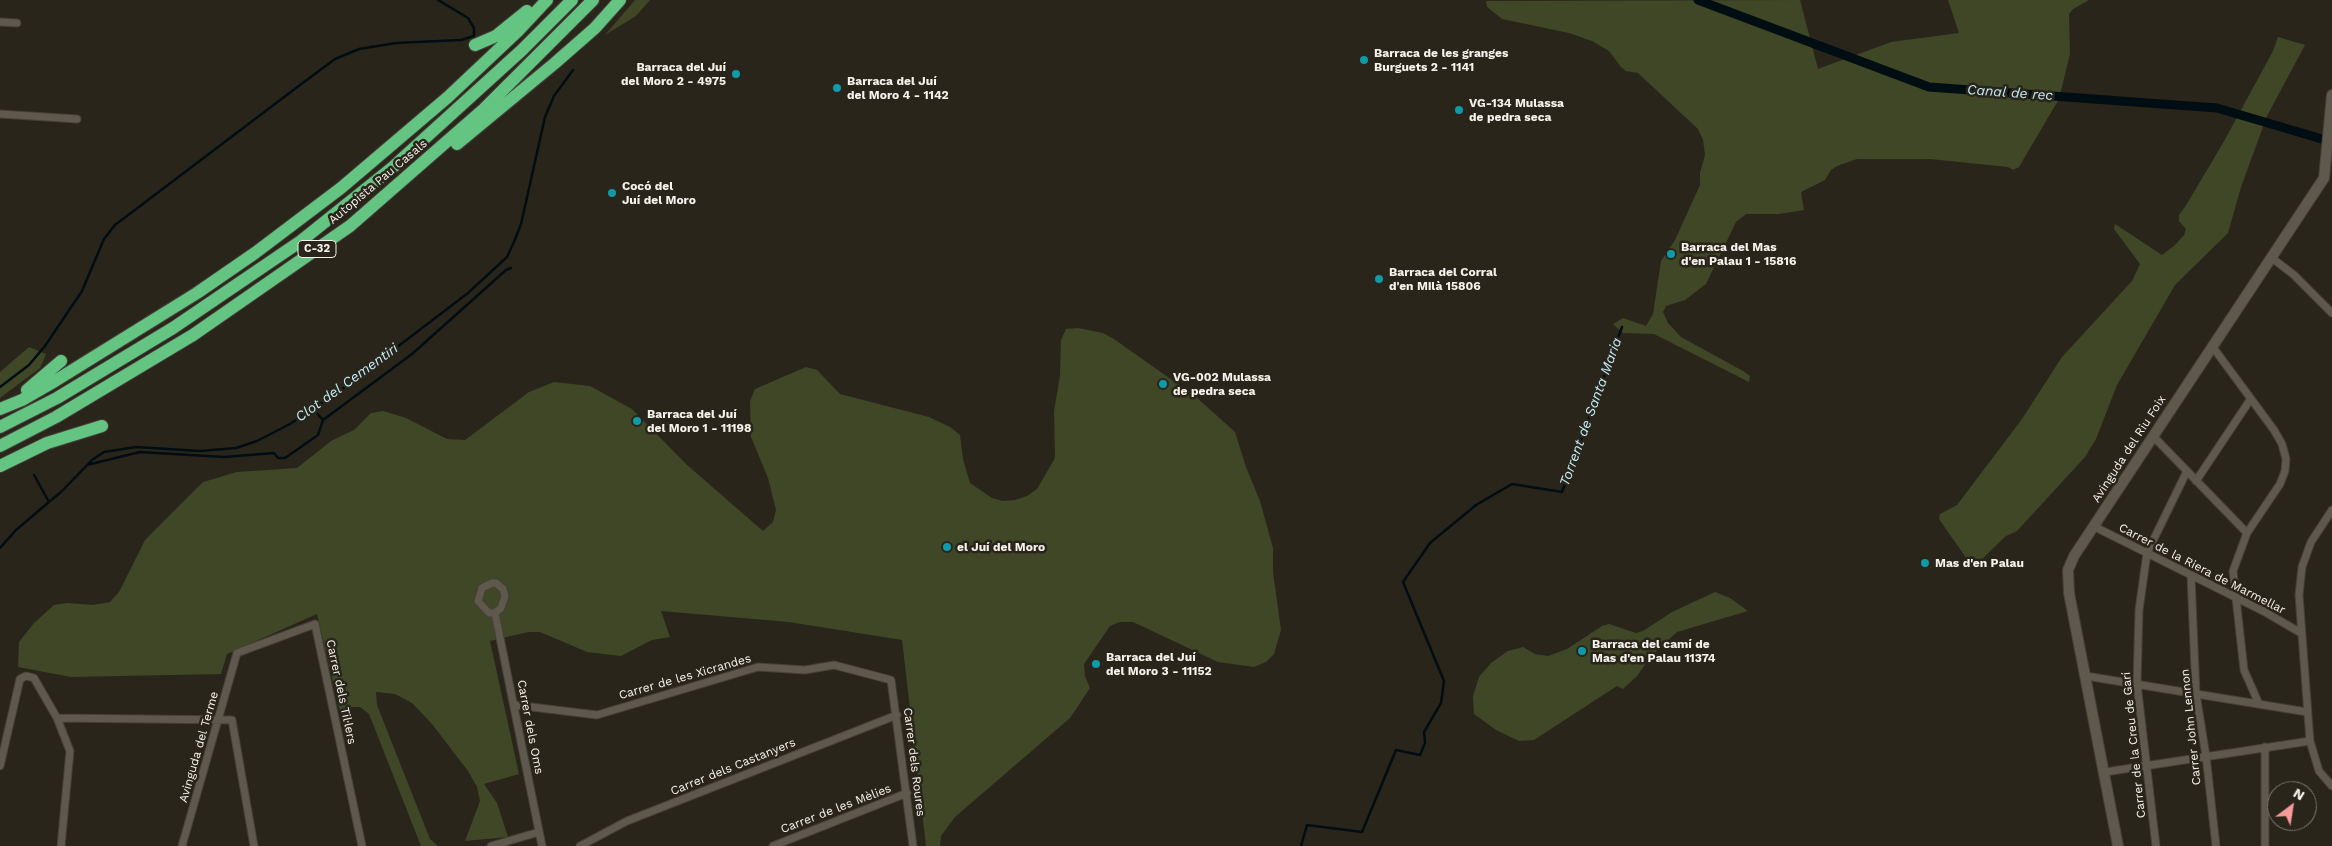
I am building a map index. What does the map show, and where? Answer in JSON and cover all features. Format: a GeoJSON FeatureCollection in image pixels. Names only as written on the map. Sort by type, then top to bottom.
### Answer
{"type":"FeatureCollection","features":[{"type":"Feature","properties":{"kind":"highway"},"geometry":{"type":"LineString","coordinates":[[475,45],[496,36],[540,0]]}},
{"type":"Feature","properties":{"kind":"highway"},"geometry":{"type":"LineString","coordinates":[[1,408],[22,400],[189,298],[271,241],[341,188],[448,97],[518,31],[547,0]]}},
{"type":"Feature","properties":{"kind":"highway","name":"Autopista Pau Casals"},"geometry":{"type":"LineString","coordinates":[[0,427],[57,398],[174,328],[301,241],[392,168],[522,50],[572,0]]}},
{"type":"Feature","properties":{"kind":"highway","name":"Autopista Pau Casals"},"geometry":{"type":"LineString","coordinates":[[0,446],[56,417],[200,330],[350,226],[484,109],[593,0]]}},
{"type":"Feature","properties":{"kind":"highway"},"geometry":{"type":"LineString","coordinates":[[417,168],[438,159],[534,81],[595,28],[620,0]]}},
{"type":"Feature","properties":{"kind":"highway"},"geometry":{"type":"LineString","coordinates":[[1,408],[31,387],[61,360]]}},
{"type":"Feature","properties":{"kind":"highway"},"geometry":{"type":"LineString","coordinates":[[0,466],[47,443],[102,426]]}},
{"type":"Feature","properties":{"kind":"street"},"geometry":{"type":"LineString","coordinates":[[0,22],[17,23]]}},
{"type":"Feature","properties":{"kind":"street","name":"Avinguda del Riu Foix"},"geometry":{"type":"LineString","coordinates":[[2118,846],[2069,593],[2068,570],[2074,556],[2093,526],[2324,178],[2330,136],[2332,95]]}},
{"type":"Feature","properties":{"kind":"street"},"geometry":{"type":"LineString","coordinates":[[0,114],[77,119]]}},
{"type":"Feature","properties":{"kind":"street"},"geometry":{"type":"LineString","coordinates":[[2272,258],[2294,275],[2332,313]]}},
{"type":"Feature","properties":{"kind":"street"},"geometry":{"type":"LineString","coordinates":[[2212,346],[2274,430],[2282,444],[2286,459],[2286,471],[2280,484],[2247,533],[2233,571],[2244,670],[2259,704]]}},
{"type":"Feature","properties":{"kind":"street"},"geometry":{"type":"LineString","coordinates":[[2196,481],[2250,400]]}},
{"type":"Feature","properties":{"kind":"street"},"geometry":{"type":"LineString","coordinates":[[2153,436],[2247,533]]}},
{"type":"Feature","properties":{"kind":"street","name":"Carrer de la Creu de Garí"},"geometry":{"type":"LineString","coordinates":[[2156,846],[2137,684],[2138,610],[2147,553],[2187,471]]}},
{"type":"Feature","properties":{"kind":"street"},"geometry":{"type":"LineString","coordinates":[[2332,510],[2311,542],[2302,567],[2299,595],[2310,741],[2319,771],[2332,786]]}},
{"type":"Feature","properties":{"kind":"street","name":"Carrer de la Riera de Marmellar"},"geometry":{"type":"LineString","coordinates":[[2093,526],[2301,633]]}},
{"type":"Feature","properties":{"kind":"street","name":"Carrer John Lennon"},"geometry":{"type":"LineString","coordinates":[[2191,576],[2196,694],[2206,756],[2216,846]]}},
{"type":"Feature","properties":{"kind":"street"},"geometry":{"type":"LineString","coordinates":[[492,583],[496,583],[503,589],[505,596],[501,608],[495,613],[489,613],[478,601],[482,588],[492,583]]}},
{"type":"Feature","properties":{"kind":"street","name":"Carrer dels Oms"},"geometry":{"type":"LineString","coordinates":[[495,613],[542,846]]}},
{"type":"Feature","properties":{"kind":"street","name":"Carrer dels Til·lers"},"geometry":{"type":"LineString","coordinates":[[237,653],[315,624],[362,846]]}},
{"type":"Feature","properties":{"kind":"street","name":"Avinguda del Terme"},"geometry":{"type":"LineString","coordinates":[[182,846],[237,653]]}},
{"type":"Feature","properties":{"kind":"street","name":"Carrer de les Xicrandes"},"geometry":{"type":"LineString","coordinates":[[515,705],[597,715],[758,667],[805,670],[834,665],[891,680]]}},
{"type":"Feature","properties":{"kind":"street"},"geometry":{"type":"LineString","coordinates":[[0,766],[20,679],[26,676],[34,678],[57,718],[70,751],[61,846]]}},
{"type":"Feature","properties":{"kind":"street"},"geometry":{"type":"LineString","coordinates":[[2086,676],[2307,712]]}},
{"type":"Feature","properties":{"kind":"street","name":"Carrer dels Roures"},"geometry":{"type":"LineString","coordinates":[[891,680],[913,846]]}},
{"type":"Feature","properties":{"kind":"street","name":"Carrer dels Castanyers"},"geometry":{"type":"LineString","coordinates":[[580,846],[627,821],[897,715]]}},
{"type":"Feature","properties":{"kind":"street"},"geometry":{"type":"LineString","coordinates":[[57,718],[218,722],[232,720],[254,846]]}},
{"type":"Feature","properties":{"kind":"street"},"geometry":{"type":"LineString","coordinates":[[2105,772],[2310,741]]}},
{"type":"Feature","properties":{"kind":"street"},"geometry":{"type":"LineString","coordinates":[[2265,747],[2265,846]]}},
{"type":"Feature","properties":{"kind":"street","name":"Carrer de les Mèlies"},"geometry":{"type":"LineString","coordinates":[[773,846],[907,793]]}},
{"type":"Feature","properties":{"kind":"street"},"geometry":{"type":"LineString","coordinates":[[491,846],[539,832]]}},
{"type":"Feature","properties":{"kind":"green space"},"geometry":{"type":"Polygon","coordinates":[[[635,0],[650,0],[636,16],[605,35],[635,0]]]}},
{"type":"Feature","properties":{"kind":"green space"},"geometry":{"type":"Polygon","coordinates":[[[1800,0],[1818,69],[1891,42],[1959,33],[1948,0],[2089,0],[2073,9],[2069,14],[2070,54],[2059,99],[2019,167],[2013,170],[2008,167],[1930,159],[1857,159],[1837,166],[1831,170],[1825,180],[1801,192],[1804,210],[1779,214],[1746,214],[1736,222],[1706,284],[1685,300],[1666,306],[1663,312],[1668,323],[1681,337],[1743,371],[1750,376],[1749,382],[1654,334],[1623,333],[1613,324],[1623,318],[1646,326],[1653,314],[1661,261],[1675,240],[1700,185],[1700,173],[1705,155],[1703,140],[1698,129],[1638,73],[1626,71],[1621,67],[1609,51],[1592,41],[1569,33],[1502,19],[1487,7],[1486,1],[1800,0]]]}},
{"type":"Feature","properties":{"kind":"green space"},"geometry":{"type":"Polygon","coordinates":[[[2278,37],[2305,45],[2267,116],[2241,187],[2228,233],[2175,285],[2117,385],[2096,439],[2085,457],[2017,531],[2006,536],[1974,565],[1969,562],[1939,519],[1940,514],[1957,505],[2022,419],[2062,357],[2132,281],[2140,264],[2114,229],[2115,224],[2162,255],[2184,235],[2186,229],[2179,221],[2179,215],[2223,143],[2273,51],[2278,37]]]}},
{"type":"Feature","properties":{"kind":"green space"},"geometry":{"type":"Polygon","coordinates":[[[1078,328],[1103,333],[1114,339],[1196,397],[1235,432],[1246,467],[1260,501],[1273,548],[1273,572],[1281,630],[1274,654],[1266,662],[1254,667],[1218,662],[1133,622],[1120,622],[1110,626],[1084,664],[1085,676],[1090,688],[1070,718],[955,817],[941,836],[940,846],[926,846],[902,640],[789,622],[661,611],[670,637],[652,640],[621,656],[587,652],[540,632],[528,632],[490,641],[519,774],[484,784],[497,803],[508,837],[465,841],[480,801],[477,787],[468,771],[432,724],[412,703],[395,694],[376,692],[377,705],[430,839],[438,846],[421,846],[369,714],[360,707],[352,707],[341,716],[317,614],[227,654],[221,674],[71,677],[18,667],[19,642],[34,623],[54,605],[67,603],[93,605],[110,602],[119,592],[145,540],[203,482],[237,472],[297,468],[331,441],[354,430],[371,413],[383,411],[406,418],[447,439],[465,440],[529,392],[554,382],[590,386],[632,409],[686,464],[763,531],[773,522],[776,510],[768,478],[751,437],[750,401],[755,389],[806,367],[817,370],[840,394],[929,417],[950,427],[960,435],[963,459],[970,483],[992,498],[1003,501],[1015,500],[1027,496],[1037,489],[1055,458],[1054,411],[1060,376],[1061,340],[1066,329],[1078,328]]]}},
{"type":"Feature","properties":{"kind":"green space"},"geometry":{"type":"Polygon","coordinates":[[[29,347],[46,354],[40,368],[0,398],[0,372],[29,347]]]}},
{"type":"Feature","properties":{"kind":"green space"},"geometry":{"type":"Polygon","coordinates":[[[1715,592],[1730,598],[1748,611],[1677,632],[1652,655],[1637,676],[1623,689],[1617,686],[1534,740],[1519,741],[1496,730],[1474,714],[1473,696],[1479,677],[1491,663],[1508,651],[1523,647],[1535,654],[1548,656],[1567,649],[1602,626],[1609,624],[1636,633],[1643,631],[1672,612],[1715,592]]]}},
{"type":"Feature","properties":{"kind":"waterway"},"geometry":{"type":"LineString","coordinates":[[0,387],[29,365],[45,346],[82,291],[104,239],[115,225],[335,59],[359,49],[396,43],[461,40],[474,36],[474,28],[468,18],[438,0]]}},
{"type":"Feature","properties":{"kind":"waterway","name":"Canal de rec"},"geometry":{"type":"LineString","coordinates":[[1698,0],[1929,87],[2217,108],[2332,142]]}},
{"type":"Feature","properties":{"kind":"waterway","name":"Clot del Cementiri"},"geometry":{"type":"LineString","coordinates":[[0,548],[16,530],[62,491],[92,460],[104,452],[136,447],[200,451],[236,448],[257,441],[290,424],[333,396],[468,293],[507,257],[521,224],[545,117],[554,96],[573,70]]}},
{"type":"Feature","properties":{"kind":"waterway"},"geometry":{"type":"LineString","coordinates":[[87,465],[140,452],[224,457],[274,453],[278,458],[285,458],[318,435],[323,420],[412,354],[506,270],[511,268]]}},
{"type":"Feature","properties":{"kind":"waterway","name":"Torrent de Santa Maria"},"geometry":{"type":"LineString","coordinates":[[1301,846],[1307,825],[1362,832],[1396,750],[1420,755],[1425,743],[1424,732],[1441,703],[1444,681],[1403,582],[1430,543],[1476,505],[1512,484],[1562,492],[1622,327]]}},
{"type":"Feature","properties":{"kind":"waterway"},"geometry":{"type":"LineString","coordinates":[[313,409],[323,420]]}},
{"type":"Feature","properties":{"kind":"waterway"},"geometry":{"type":"LineString","coordinates":[[34,475],[49,502]]}},
{"type":"Feature","properties":{"kind":"place","name":"Barraca de les granges Burguets 2 - 1141"},"geometry":{"type":"Point","coordinates":[1364,60]}},
{"type":"Feature","properties":{"kind":"place","name":"Barraca del Juí del Moro 2 - 4975"},"geometry":{"type":"Point","coordinates":[736,74]}},
{"type":"Feature","properties":{"kind":"place","name":"Barraca del Juí del Moro 4 - 1142"},"geometry":{"type":"Point","coordinates":[837,88]}},
{"type":"Feature","properties":{"kind":"place","name":"VG-134 Mulassa de pedra seca"},"geometry":{"type":"Point","coordinates":[1459,110]}},
{"type":"Feature","properties":{"kind":"place","name":"Cocó del Juí del Moro"},"geometry":{"type":"Point","coordinates":[612,193]}},
{"type":"Feature","properties":{"kind":"place","name":"Barraca del Mas d'en Palau 1 - 15816"},"geometry":{"type":"Point","coordinates":[1671,254]}},
{"type":"Feature","properties":{"kind":"place","name":"Barraca del Corral d'en Milà 15806"},"geometry":{"type":"Point","coordinates":[1379,279]}},
{"type":"Feature","properties":{"kind":"place","name":"VG-002 Mulassa de pedra seca"},"geometry":{"type":"Point","coordinates":[1163,384]}},
{"type":"Feature","properties":{"kind":"place","name":"Barraca del Juí del Moro 1 - 11198"},"geometry":{"type":"Point","coordinates":[637,421]}},
{"type":"Feature","properties":{"kind":"place","name":"el Juí del Moro"},"geometry":{"type":"Point","coordinates":[947,547]}},
{"type":"Feature","properties":{"kind":"place","name":"Mas d'en Palau"},"geometry":{"type":"Point","coordinates":[1925,563]}},
{"type":"Feature","properties":{"kind":"place","name":"Barraca del camí de Mas d'en Palau 11374"},"geometry":{"type":"Point","coordinates":[1582,651]}},
{"type":"Feature","properties":{"kind":"place","name":"Barraca del Juí del Moro 3 - 11152"},"geometry":{"type":"Point","coordinates":[1096,664]}}]}
